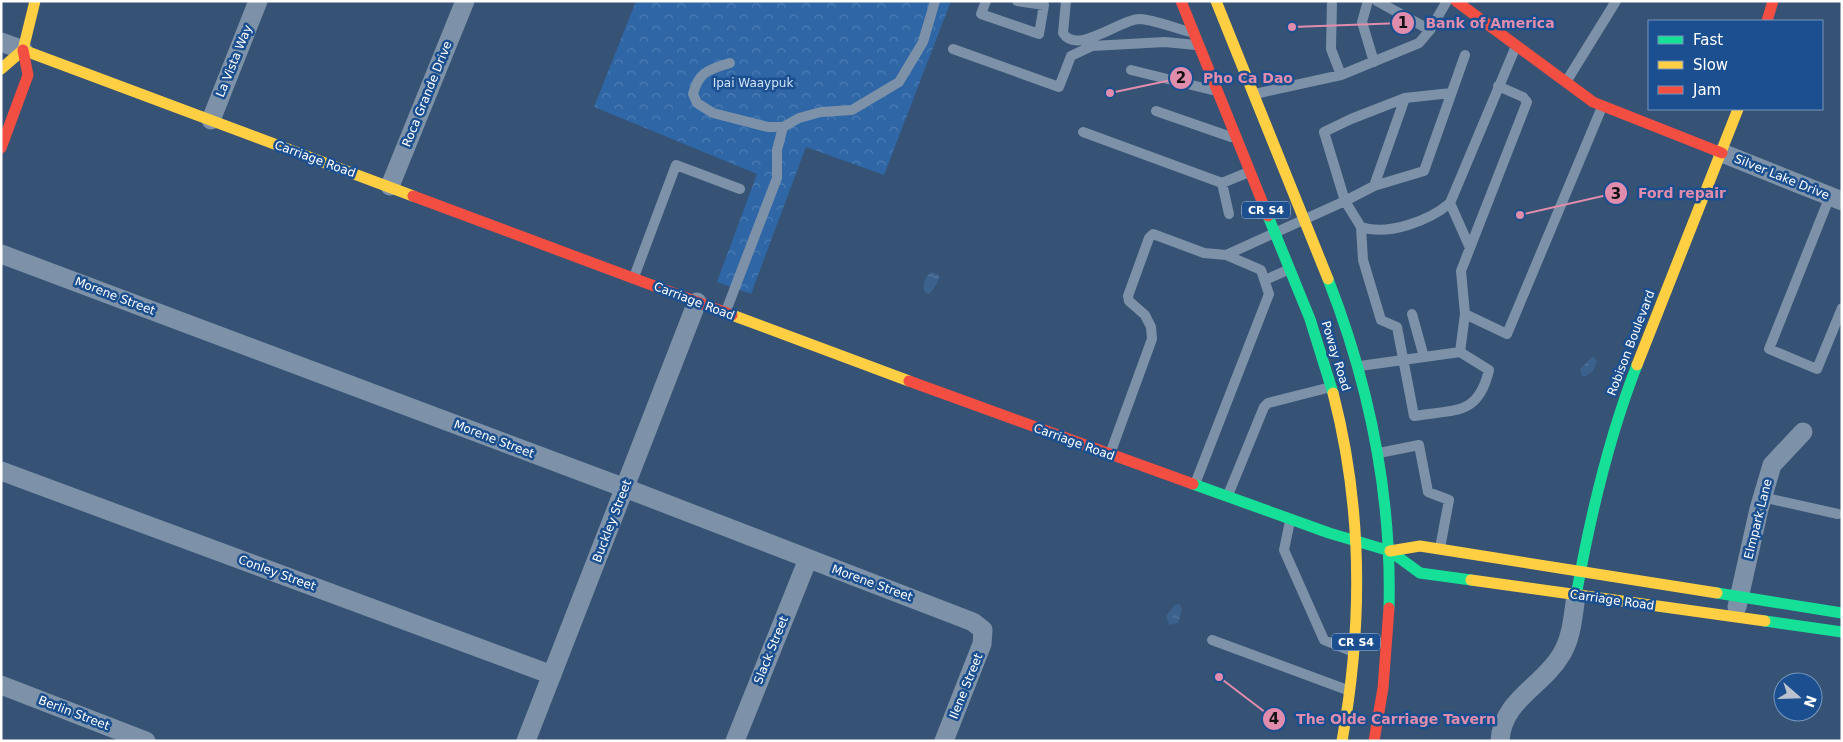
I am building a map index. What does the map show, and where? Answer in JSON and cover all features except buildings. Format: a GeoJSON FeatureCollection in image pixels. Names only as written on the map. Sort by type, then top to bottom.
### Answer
{"type":"FeatureCollection","features":[{"type":"Feature","properties":{"kind":"street"},"geometry":{"type":"LineString","coordinates":[[1,148],[28,75],[23,50],[36,1]]}},
{"type":"Feature","properties":{"kind":"street","name":"La Vista Way"},"geometry":{"type":"LineString","coordinates":[[211,120],[258,1]]}},
{"type":"Feature","properties":{"kind":"street","name":"Roca Grande Drive"},"geometry":{"type":"LineString","coordinates":[[390,186],[465,1]]}},
{"type":"Feature","properties":{"kind":"street","name":"Poway Road"},"geometry":{"type":"LineString","coordinates":[[1181,1],[1236,139],[1291,269],[1316,336],[1332,387],[1352,484],[1358,542],[1358,594],[1351,692],[1342,741]]}},
{"type":"Feature","properties":{"kind":"street","name":"Poway Road"},"geometry":{"type":"LineString","coordinates":[[1216,1],[1345,324],[1359,366],[1379,452],[1390,552],[1390,598],[1383,697],[1374,741]]}},
{"type":"Feature","properties":{"kind":"street"},"geometry":{"type":"LineString","coordinates":[[1767,20],[1773,1]]}},
{"type":"Feature","properties":{"kind":"street"},"geometry":{"type":"LineString","coordinates":[[1458,2],[1516,46],[1602,106],[1722,152]]}},
{"type":"Feature","properties":{"kind":"street","name":"Carriage Road"},"geometry":{"type":"LineString","coordinates":[[1,42],[1109,455],[1291,520],[1390,552],[1420,573],[1842,632]]}},
{"type":"Feature","properties":{"kind":"street"},"geometry":{"type":"LineString","coordinates":[[1,69],[23,50]]}},
{"type":"Feature","properties":{"kind":"street","name":"Robison Boulevard"},"geometry":{"type":"LineString","coordinates":[[1576,596],[1595,494],[1622,402],[1738,110]]}},
{"type":"Feature","properties":{"kind":"street","name":"Silver Lake Drive"},"geometry":{"type":"LineString","coordinates":[[1722,152],[1836,199]]}},
{"type":"Feature","properties":{"kind":"street","name":"Morene Street"},"geometry":{"type":"LineString","coordinates":[[1,254],[957,614],[974,622],[983,630]]}},
{"type":"Feature","properties":{"kind":"street","name":"Buckley Street"},"geometry":{"type":"LineString","coordinates":[[526,741],[697,302]]}},
{"type":"Feature","properties":{"kind":"street","name":"Elmpark Lane"},"geometry":{"type":"LineString","coordinates":[[1735,616],[1762,497],[1772,465],[1803,432]]}},
{"type":"Feature","properties":{"kind":"street","name":"Conley Street"},"geometry":{"type":"LineString","coordinates":[[1,471],[552,675]]}},
{"type":"Feature","properties":{"kind":"street","name":"Carriage Road"},"geometry":{"type":"LineString","coordinates":[[1390,552],[1420,546],[1440,548],[1842,613]]}},
{"type":"Feature","properties":{"kind":"street","name":"Slack Street"},"geometry":{"type":"LineString","coordinates":[[735,741],[808,559]]}},
{"type":"Feature","properties":{"kind":"street"},"geometry":{"type":"LineString","coordinates":[[1500,741],[1505,720],[1515,703],[1555,664],[1565,648],[1576,596]]}},
{"type":"Feature","properties":{"kind":"street","name":"Ilene Street"},"geometry":{"type":"LineString","coordinates":[[944,741],[982,644],[983,630]]}},
{"type":"Feature","properties":{"kind":"street","name":"Berlin Street"},"geometry":{"type":"LineString","coordinates":[[1,686],[146,741]]}},
{"type":"Feature","properties":{"kind":"lane"},"geometry":{"type":"LineString","coordinates":[[730,64],[707,70],[696,81],[693,94],[698,103],[713,113],[768,127],[783,127],[799,118],[821,112],[852,110],[899,82],[923,42],[935,1]]}},
{"type":"Feature","properties":{"kind":"lane"},"geometry":{"type":"LineString","coordinates":[[986,1],[981,14],[1039,34],[1044,5],[1017,1]]}},
{"type":"Feature","properties":{"kind":"lane"},"geometry":{"type":"LineString","coordinates":[[1066,1],[1063,33],[1068,38],[1075,40],[1085,40],[1140,19],[1194,33]]}},
{"type":"Feature","properties":{"kind":"lane"},"geometry":{"type":"LineString","coordinates":[[1332,1],[1331,48],[1341,75]]}},
{"type":"Feature","properties":{"kind":"lane"},"geometry":{"type":"LineString","coordinates":[[1368,1],[1362,22],[1374,62]]}},
{"type":"Feature","properties":{"kind":"lane"},"geometry":{"type":"LineString","coordinates":[[1377,1],[1430,30]]}},
{"type":"Feature","properties":{"kind":"lane"},"geometry":{"type":"LineString","coordinates":[[1254,94],[1341,75],[1419,43],[1430,30],[1447,1]]}},
{"type":"Feature","properties":{"kind":"lane"},"geometry":{"type":"LineString","coordinates":[[1566,82],[1616,1]]}},
{"type":"Feature","properties":{"kind":"lane"},"geometry":{"type":"LineString","coordinates":[[953,49],[1060,87],[1071,56],[1092,46],[1164,42],[1199,45]]}},
{"type":"Feature","properties":{"kind":"lane"},"geometry":{"type":"LineString","coordinates":[[1361,228],[1372,231],[1414,223],[1438,213],[1450,202],[1516,46]]}},
{"type":"Feature","properties":{"kind":"lane"},"geometry":{"type":"LineString","coordinates":[[1226,255],[1305,220],[1374,186],[1424,171],[1465,55]]}},
{"type":"Feature","properties":{"kind":"lane"},"geometry":{"type":"LineString","coordinates":[[1131,70],[1218,91]]}},
{"type":"Feature","properties":{"kind":"lane"},"geometry":{"type":"LineString","coordinates":[[1460,352],[1465,314],[1461,271],[1527,102],[1523,97],[1498,86]]}},
{"type":"Feature","properties":{"kind":"lane"},"geometry":{"type":"LineString","coordinates":[[1359,366],[1402,361],[1460,352],[1489,370],[1482,393],[1469,407],[1414,416],[1402,361],[1397,327],[1380,320],[1363,260],[1361,228],[1345,201],[1324,132],[1351,119],[1405,98],[1451,93]]}},
{"type":"Feature","properties":{"kind":"lane"},"geometry":{"type":"LineString","coordinates":[[1374,186],[1405,98]]}},
{"type":"Feature","properties":{"kind":"lane"},"geometry":{"type":"LineString","coordinates":[[1465,314],[1507,334],[1602,106]]}},
{"type":"Feature","properties":{"kind":"lane"},"geometry":{"type":"LineString","coordinates":[[1156,110],[1236,139]]}},
{"type":"Feature","properties":{"kind":"lane"},"geometry":{"type":"LineString","coordinates":[[726,312],[777,178],[776,150],[783,127]]}},
{"type":"Feature","properties":{"kind":"lane"},"geometry":{"type":"LineString","coordinates":[[1083,132],[1222,184],[1250,172]]}},
{"type":"Feature","properties":{"kind":"lane"},"geometry":{"type":"LineString","coordinates":[[633,278],[676,165],[740,189]]}},
{"type":"Feature","properties":{"kind":"lane"},"geometry":{"type":"LineString","coordinates":[[1222,184],[1229,214]]}},
{"type":"Feature","properties":{"kind":"lane"},"geometry":{"type":"LineString","coordinates":[[1836,199],[1769,349],[1817,369],[1842,308]]}},
{"type":"Feature","properties":{"kind":"lane"},"geometry":{"type":"LineString","coordinates":[[1450,202],[1470,248]]}},
{"type":"Feature","properties":{"kind":"lane"},"geometry":{"type":"LineString","coordinates":[[1109,455],[1152,339],[1148,321],[1129,301],[1128,296],[1149,238],[1153,234],[1204,253],[1226,255],[1261,270],[1269,291],[1268,298],[1195,485]]}},
{"type":"Feature","properties":{"kind":"lane"},"geometry":{"type":"LineString","coordinates":[[1265,280],[1291,269]]}},
{"type":"Feature","properties":{"kind":"lane"},"geometry":{"type":"LineString","coordinates":[[1412,314],[1424,357]]}},
{"type":"Feature","properties":{"kind":"lane"},"geometry":{"type":"LineString","coordinates":[[1227,497],[1264,408],[1268,403],[1332,387]]}},
{"type":"Feature","properties":{"kind":"lane"},"geometry":{"type":"LineString","coordinates":[[1379,452],[1419,445],[1428,492],[1449,500],[1440,548]]}},
{"type":"Feature","properties":{"kind":"lane"},"geometry":{"type":"LineString","coordinates":[[1762,497],[1838,514]]}},
{"type":"Feature","properties":{"kind":"lane"},"geometry":{"type":"LineString","coordinates":[[1291,520],[1284,550],[1324,640],[1354,653]]}},
{"type":"Feature","properties":{"kind":"lane"},"geometry":{"type":"LineString","coordinates":[[1212,640],[1351,692]]}},
{"type":"Feature","properties":{"kind":"green space","name":"Ipai Waaypuk"},"geometry":{"type":"Polygon","coordinates":[[[636,1],[951,1],[884,175],[806,147],[751,294],[717,282],[757,174],[594,107],[636,1]]]}},
{"type":"Feature","properties":{"kind":"water"},"geometry":{"type":"Polygon","coordinates":[[[932,272],[939,275],[939,277],[934,288],[928,294],[924,291],[924,282],[926,277],[932,272]]]}},
{"type":"Feature","properties":{"kind":"water"},"geometry":{"type":"Polygon","coordinates":[[[1593,356],[1597,361],[1593,371],[1586,376],[1582,376],[1580,369],[1593,356]]]}},
{"type":"Feature","properties":{"kind":"water"},"geometry":{"type":"Polygon","coordinates":[[[1179,604],[1182,609],[1178,623],[1169,625],[1166,616],[1175,605],[1179,604]]]}},
{"type":"Feature","properties":{"kind":"traffic: fast"},"geometry":{"type":"LineString","coordinates":[[1268,216],[1310,319],[1333,393]]}},
{"type":"Feature","properties":{"kind":"traffic: fast"},"geometry":{"type":"LineString","coordinates":[[1328,279],[1355,359],[1375,441],[1382,482],[1386,524],[1389,608]]}},
{"type":"Feature","properties":{"kind":"traffic: fast"},"geometry":{"type":"LineString","coordinates":[[1576,596],[1587,537],[1601,479],[1617,421],[1637,365]]}},
{"type":"Feature","properties":{"kind":"traffic: fast"},"geometry":{"type":"LineString","coordinates":[[1193,484],[1329,533],[1390,551],[1420,573],[1471,580]]}},
{"type":"Feature","properties":{"kind":"traffic: fast"},"geometry":{"type":"LineString","coordinates":[[1717,593],[1842,613]]}},
{"type":"Feature","properties":{"kind":"traffic: fast"},"geometry":{"type":"LineString","coordinates":[[1765,621],[1842,632]]}},
{"type":"Feature","properties":{"kind":"traffic: slow"},"geometry":{"type":"LineString","coordinates":[[1,69],[23,50],[35,1]]}},
{"type":"Feature","properties":{"kind":"traffic: slow"},"geometry":{"type":"LineString","coordinates":[[1216,1],[1328,279]]}},
{"type":"Feature","properties":{"kind":"traffic: slow"},"geometry":{"type":"LineString","coordinates":[[23,50],[413,196]]}},
{"type":"Feature","properties":{"kind":"traffic: slow"},"geometry":{"type":"LineString","coordinates":[[1637,365],[1738,110]]}},
{"type":"Feature","properties":{"kind":"traffic: slow"},"geometry":{"type":"LineString","coordinates":[[732,315],[909,381]]}},
{"type":"Feature","properties":{"kind":"traffic: slow"},"geometry":{"type":"LineString","coordinates":[[1333,393],[1350,479],[1357,566],[1354,653],[1342,741]]}},
{"type":"Feature","properties":{"kind":"traffic: slow"},"geometry":{"type":"LineString","coordinates":[[1390,551],[1420,546],[1717,593]]}},
{"type":"Feature","properties":{"kind":"traffic: slow"},"geometry":{"type":"LineString","coordinates":[[1471,580],[1765,621]]}},
{"type":"Feature","properties":{"kind":"traffic: jam"},"geometry":{"type":"LineString","coordinates":[[1181,1],[1268,216]]}},
{"type":"Feature","properties":{"kind":"traffic: jam"},"geometry":{"type":"LineString","coordinates":[[1456,1],[1593,102],[1722,153]]}},
{"type":"Feature","properties":{"kind":"traffic: jam"},"geometry":{"type":"LineString","coordinates":[[1767,20],[1773,1]]}},
{"type":"Feature","properties":{"kind":"traffic: jam"},"geometry":{"type":"LineString","coordinates":[[1,148],[28,75],[23,50]]}},
{"type":"Feature","properties":{"kind":"traffic: jam"},"geometry":{"type":"LineString","coordinates":[[413,196],[732,315]]}},
{"type":"Feature","properties":{"kind":"traffic: jam"},"geometry":{"type":"LineString","coordinates":[[909,381],[1193,484]]}},
{"type":"Feature","properties":{"kind":"traffic: jam"},"geometry":{"type":"LineString","coordinates":[[1374,741],[1383,688],[1389,608]]}},
{"type":"Feature","properties":{"kind":"place","name":"Bank of America"},"geometry":{"type":"Point","coordinates":[1292,27]}},
{"type":"Feature","properties":{"kind":"place","name":"Pho Ca Dao"},"geometry":{"type":"Point","coordinates":[1110,93]}},
{"type":"Feature","properties":{"kind":"place","name":"Ford repair"},"geometry":{"type":"Point","coordinates":[1520,215]}},
{"type":"Feature","properties":{"kind":"place","name":"The Olde Carriage Tavern"},"geometry":{"type":"Point","coordinates":[1219,677]}}]}
